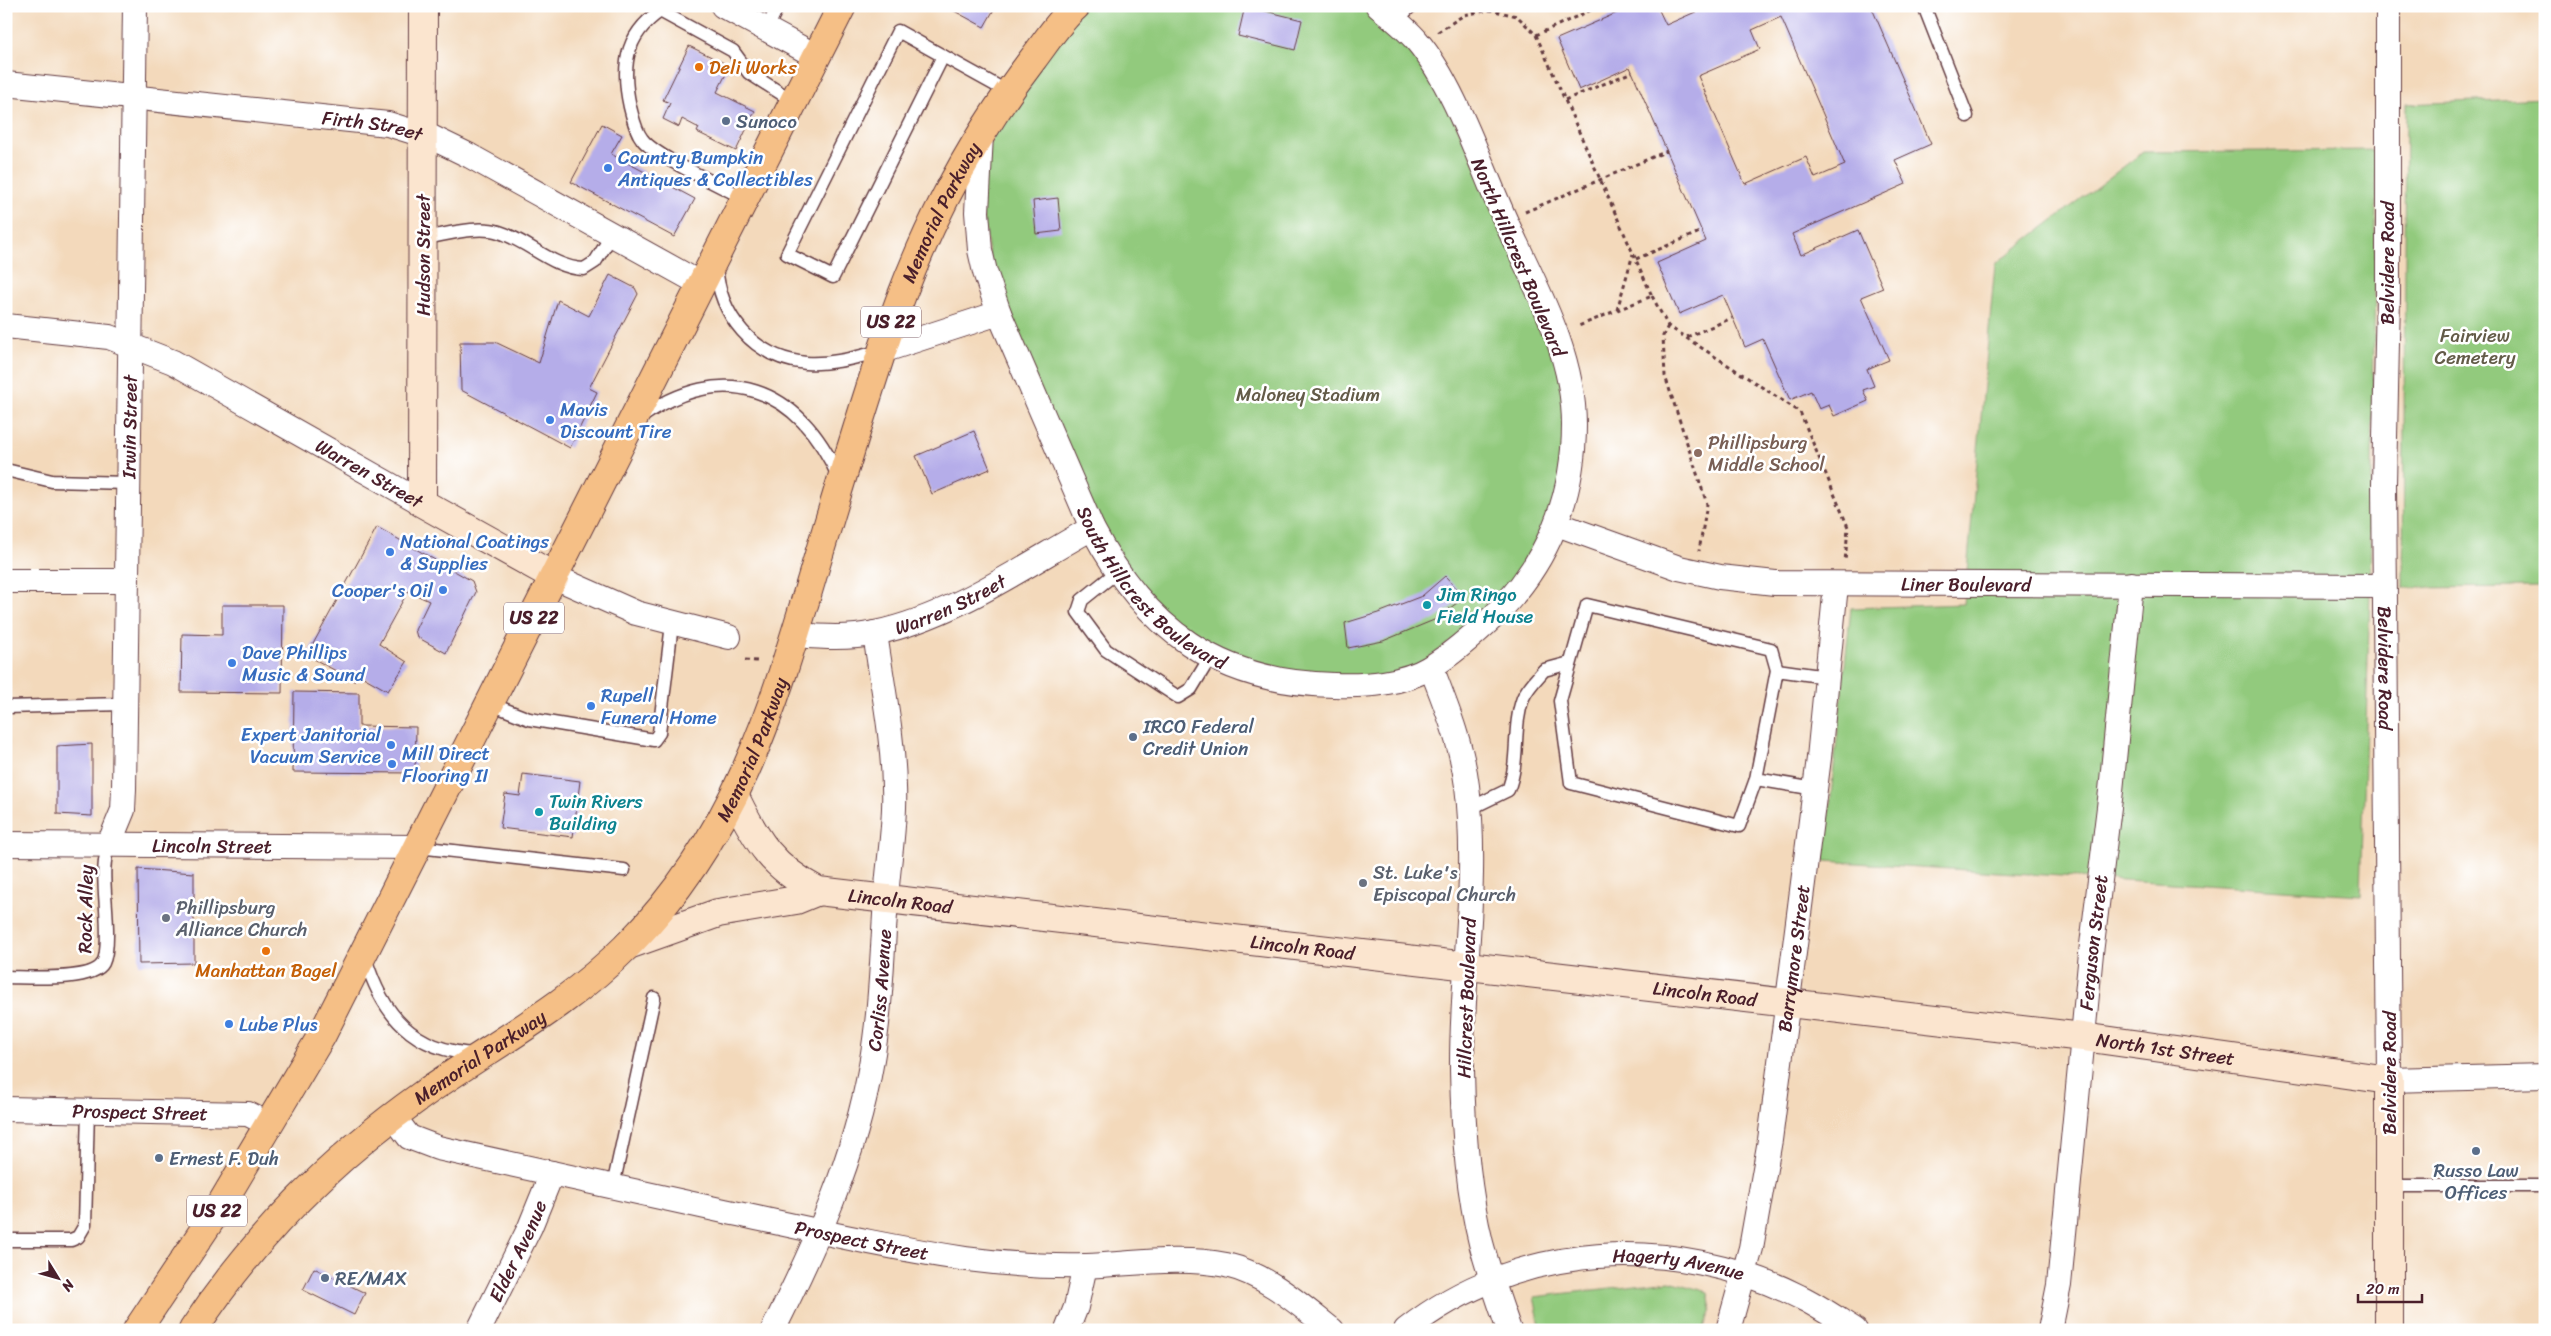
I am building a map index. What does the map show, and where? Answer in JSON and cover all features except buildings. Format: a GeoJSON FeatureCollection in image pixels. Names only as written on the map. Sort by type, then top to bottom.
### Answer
{"type":"FeatureCollection","features":[{"type":"Feature","properties":{"kind":"highway","name":"US 22"},"geometry":{"type":"LineString","coordinates":[[137,1330],[220,1206],[322,1035],[632,425],[744,198],[842,6]]}},
{"type":"Feature","properties":{"kind":"highway","name":"Memorial Parkway"},"geometry":{"type":"LineString","coordinates":[[193,1330],[222,1289],[271,1229],[330,1170],[392,1116],[568,998],[628,945],[657,913],[689,872],[734,797],[758,744],[795,635],[882,351],[898,303],[927,232],[981,134],[1008,92],[1076,6]]}},
{"type":"Feature","properties":{"kind":"main road","name":"Hudson Street"},"geometry":{"type":"LineString","coordinates":[[422,503],[423,6]]}},
{"type":"Feature","properties":{"kind":"main road","name":"Warren Street"},"geometry":{"type":"LineString","coordinates":[[422,503],[555,577]]}},
{"type":"Feature","properties":{"kind":"main road","name":"Lincoln Road"},"geometry":{"type":"LineString","coordinates":[[734,797],[756,838],[771,859],[791,876],[818,891],[1788,1003]]}},
{"type":"Feature","properties":{"kind":"main road","name":"Lincoln Road"},"geometry":{"type":"LineString","coordinates":[[628,945],[718,913],[796,900],[818,891]]}},
{"type":"Feature","properties":{"kind":"main road","name":"North 1st Street"},"geometry":{"type":"LineString","coordinates":[[1788,1003],[2084,1037],[2389,1080]]}},
{"type":"Feature","properties":{"kind":"main road","name":"Belvidere Road"},"geometry":{"type":"LineString","coordinates":[[2389,1080],[2389,1330]]}},
{"type":"Feature","properties":{"kind":"street","name":"Irwin Street"},"geometry":{"type":"LineString","coordinates":[[109,844],[122,810],[135,6]]}},
{"type":"Feature","properties":{"kind":"street"},"geometry":{"type":"LineString","coordinates":[[723,6],[816,56]]}},
{"type":"Feature","properties":{"kind":"street","name":"Belvidere Road"},"geometry":{"type":"LineString","coordinates":[[2388,6],[2388,296],[2384,586],[2389,1080]]}},
{"type":"Feature","properties":{"kind":"street","name":"North Hillcrest Boulevard"},"geometry":{"type":"LineString","coordinates":[[1395,11],[1434,64],[1457,110],[1557,336],[1570,391],[1574,422],[1568,490],[1557,524],[1540,559],[1522,585],[1476,632],[1431,667]]}},
{"type":"Feature","properties":{"kind":"street","name":"Firth Street"},"geometry":{"type":"LineString","coordinates":[[6,84],[388,124],[422,134],[470,156],[701,284]]}},
{"type":"Feature","properties":{"kind":"street","name":"South Hillcrest Boulevard"},"geometry":{"type":"LineString","coordinates":[[981,134],[977,182],[980,250],[999,313],[1092,528],[1117,572],[1132,592],[1161,623],[1211,656],[1238,669],[1266,677],[1320,685],[1349,685],[1401,680],[1431,667]]}},
{"type":"Feature","properties":{"kind":"street"},"geometry":{"type":"LineString","coordinates":[[882,351],[999,313]]}},
{"type":"Feature","properties":{"kind":"street","name":"Warren Street"},"geometry":{"type":"LineString","coordinates":[[6,326],[110,337],[130,345],[207,380],[422,503]]}},
{"type":"Feature","properties":{"kind":"street","name":"Liner Boulevard"},"geometry":{"type":"LineString","coordinates":[[1557,524],[1647,558],[1695,572],[1775,583],[1836,585],[2131,584],[2384,586]]}},
{"type":"Feature","properties":{"kind":"street","name":"Warren Street"},"geometry":{"type":"LineString","coordinates":[[795,635],[821,637],[875,633],[932,615],[958,603],[1092,528]]}},
{"type":"Feature","properties":{"kind":"street","name":"Warren Street"},"geometry":{"type":"LineString","coordinates":[[555,577],[636,613],[672,624],[729,637]]}},
{"type":"Feature","properties":{"kind":"street"},"geometry":{"type":"LineString","coordinates":[[6,581],[126,581]]}},
{"type":"Feature","properties":{"kind":"street","name":"Ferguson Street"},"geometry":{"type":"LineString","coordinates":[[2050,1330],[2059,1285],[2131,584]]}},
{"type":"Feature","properties":{"kind":"street","name":"Barrymore Street"},"geometry":{"type":"LineString","coordinates":[[1728,1330],[1751,1248],[1766,1169],[1815,789],[1836,585]]}},
{"type":"Feature","properties":{"kind":"street","name":"Corliss Avenue"},"geometry":{"type":"LineString","coordinates":[[773,1330],[820,1232],[849,1151],[871,1066],[879,1015],[886,898],[894,814],[894,786],[875,633]]}},
{"type":"Feature","properties":{"kind":"street","name":"Hillcrest Boulevard"},"geometry":{"type":"LineString","coordinates":[[1431,667],[1452,722],[1467,785],[1471,888],[1463,1016],[1464,1128],[1481,1242],[1509,1330]]}},
{"type":"Feature","properties":{"kind":"street","name":"Lincoln Street"},"geometry":{"type":"LineString","coordinates":[[6,844],[418,847]]}},
{"type":"Feature","properties":{"kind":"street","name":"North 1st Street"},"geometry":{"type":"LineString","coordinates":[[2389,1080],[2545,1076]]}},
{"type":"Feature","properties":{"kind":"street","name":"Prospect Street"},"geometry":{"type":"LineString","coordinates":[[6,1109],[248,1114],[270,1125]]}},
{"type":"Feature","properties":{"kind":"street","name":"Prospect Street"},"geometry":{"type":"LineString","coordinates":[[392,1116],[409,1137],[422,1144],[820,1232],[966,1259],[1037,1265],[1085,1266],[1140,1262],[1190,1262],[1225,1265],[1244,1271],[1278,1289],[1332,1330]]}},
{"type":"Feature","properties":{"kind":"street","name":"Elder Avenue"},"geometry":{"type":"LineString","coordinates":[[479,1330],[530,1227],[552,1173]]}},
{"type":"Feature","properties":{"kind":"street","name":"Hagerty Avenue"},"geometry":{"type":"LineString","coordinates":[[1406,1330],[1453,1299],[1533,1265],[1613,1254],[1701,1261],[1743,1274],[1800,1297],[1855,1330]]}},
{"type":"Feature","properties":{"kind":"street"},"geometry":{"type":"LineString","coordinates":[[1067,1330],[1079,1297],[1085,1266]]}},
{"type":"Feature","properties":{"kind":"lane"},"geometry":{"type":"LineString","coordinates":[[766,30],[778,6]]}},
{"type":"Feature","properties":{"kind":"lane"},"geometry":{"type":"LineString","coordinates":[[1924,6],[1967,116]]}},
{"type":"Feature","properties":{"kind":"lane"},"geometry":{"type":"LineString","coordinates":[[744,198],[657,152],[642,139],[634,123],[626,89],[626,61],[634,38],[645,22],[664,9],[733,51],[749,73],[793,101]]}},
{"type":"Feature","properties":{"kind":"lane"},"geometry":{"type":"LineString","coordinates":[[943,56],[833,277],[787,254],[898,31],[1008,92]]}},
{"type":"Feature","properties":{"kind":"lane"},"geometry":{"type":"LineString","coordinates":[[423,238],[481,230],[498,231],[566,266],[584,269],[595,262],[612,234]]}},
{"type":"Feature","properties":{"kind":"lane"},"geometry":{"type":"LineString","coordinates":[[716,255],[722,299],[729,314],[750,339],[764,349],[791,361],[814,363],[840,361],[882,351]]}},
{"type":"Feature","properties":{"kind":"lane"},"geometry":{"type":"LineString","coordinates":[[632,425],[657,407],[689,392],[715,386],[744,388],[772,398],[799,417],[822,445],[841,482]]}},
{"type":"Feature","properties":{"kind":"lane"},"geometry":{"type":"LineString","coordinates":[[6,470],[52,481],[127,483]]}},
{"type":"Feature","properties":{"kind":"lane"},"geometry":{"type":"LineString","coordinates":[[1117,572],[1082,600],[1078,612],[1106,650],[1178,697],[1191,689],[1211,656]]}},
{"type":"Feature","properties":{"kind":"lane"},"geometry":{"type":"LineString","coordinates":[[1587,605],[1771,649],[1777,670],[1756,779],[1739,826],[1571,783],[1560,701],[1587,605]]}},
{"type":"Feature","properties":{"kind":"lane"},"geometry":{"type":"LineString","coordinates":[[491,704],[529,719],[654,740],[659,733],[672,624]]}},
{"type":"Feature","properties":{"kind":"lane"},"geometry":{"type":"LineString","coordinates":[[1469,809],[1508,790],[1514,776],[1516,727],[1524,697],[1544,670],[1570,663]]}},
{"type":"Feature","properties":{"kind":"lane"},"geometry":{"type":"LineString","coordinates":[[1777,670],[1827,678]]}},
{"type":"Feature","properties":{"kind":"lane"},"geometry":{"type":"LineString","coordinates":[[6,707],[124,704]]}},
{"type":"Feature","properties":{"kind":"lane"},"geometry":{"type":"LineString","coordinates":[[1756,779],[1815,789]]}},
{"type":"Feature","properties":{"kind":"lane","name":"Rock Alley"},"geometry":{"type":"LineString","coordinates":[[6,977],[80,975],[97,970],[102,964],[105,958],[106,926],[104,858],[109,844]]}},
{"type":"Feature","properties":{"kind":"lane"},"geometry":{"type":"LineString","coordinates":[[418,847],[624,870]]}},
{"type":"Feature","properties":{"kind":"lane"},"geometry":{"type":"LineString","coordinates":[[363,953],[373,986],[381,1000],[401,1024],[431,1044],[444,1049],[486,1054]]}},
{"type":"Feature","properties":{"kind":"lane"},"geometry":{"type":"LineString","coordinates":[[613,1186],[654,998]]}},
{"type":"Feature","properties":{"kind":"lane"},"geometry":{"type":"LineString","coordinates":[[6,1240],[71,1240],[83,1232],[85,1226],[88,1110]]}},
{"type":"Feature","properties":{"kind":"lane"},"geometry":{"type":"LineString","coordinates":[[2389,1186],[2545,1186]]}},
{"type":"Feature","properties":{"kind":"path"},"geometry":{"type":"LineString","coordinates":[[1536,35],[1600,6]]}},
{"type":"Feature","properties":{"kind":"path"},"geometry":{"type":"LineString","coordinates":[[1417,41],[1443,30],[1464,16],[1490,10],[1517,16],[1536,35],[1652,296],[1668,326],[1800,412],[1848,527],[1846,561],[1836,585]]}},
{"type":"Feature","properties":{"kind":"path"},"geometry":{"type":"LineString","coordinates":[[1565,100],[1632,72]]}},
{"type":"Feature","properties":{"kind":"path"},"geometry":{"type":"LineString","coordinates":[[1505,221],[1667,151]]}},
{"type":"Feature","properties":{"kind":"path"},"geometry":{"type":"LineString","coordinates":[[1636,259],[1702,231]]}},
{"type":"Feature","properties":{"kind":"path"},"geometry":{"type":"LineString","coordinates":[[1616,311],[1633,253]]}},
{"type":"Feature","properties":{"kind":"path"},"geometry":{"type":"LineString","coordinates":[[1557,336],[1652,296]]}},
{"type":"Feature","properties":{"kind":"path"},"geometry":{"type":"LineString","coordinates":[[1686,338],[1732,318]]}},
{"type":"Feature","properties":{"kind":"path"},"geometry":{"type":"LineString","coordinates":[[1668,326],[1663,336],[1664,376],[1706,504],[1695,572]]}},
{"type":"Feature","properties":{"kind":"path"},"geometry":{"type":"LineString","coordinates":[[745,660],[757,661]]}},
{"type":"Feature","properties":{"kind":"green space","name":"Maloney Stadium"},"geometry":{"type":"Polygon","coordinates":[[[1078,6],[1378,6],[1417,41],[1557,336],[1573,455],[1522,585],[1401,680],[1238,669],[1132,592],[999,313],[977,182],[1008,92],[1078,6]]]}},
{"type":"Feature","properties":{"kind":"green space","name":"Fairview Cemetery"},"geometry":{"type":"Polygon","coordinates":[[[2545,98],[2545,587],[2403,588],[2406,104],[2545,98]]]}},
{"type":"Feature","properties":{"kind":"green space"},"geometry":{"type":"Polygon","coordinates":[[[2377,150],[2370,591],[2361,895],[1824,861],[1851,608],[1964,604],[1995,264],[2143,152],[2377,150]]]}},
{"type":"Feature","properties":{"kind":"green space"},"geometry":{"type":"Polygon","coordinates":[[[1670,1281],[1708,1292],[1711,1309],[1703,1330],[1541,1330],[1534,1297],[1670,1281]]]}},
{"type":"Feature","properties":{"kind":"place","name":"Deli Works"},"geometry":{"type":"Point","coordinates":[699,67]}},
{"type":"Feature","properties":{"kind":"place","name":"Sunoco"},"geometry":{"type":"Point","coordinates":[726,121]}},
{"type":"Feature","properties":{"kind":"place","name":"Country Bumpkin Antiques & Collectibles"},"geometry":{"type":"Point","coordinates":[608,168]}},
{"type":"Feature","properties":{"kind":"place","name":"Mavis Discount Tire"},"geometry":{"type":"Point","coordinates":[550,420]}},
{"type":"Feature","properties":{"kind":"place","name":"Phillipsburg Middle School"},"geometry":{"type":"Point","coordinates":[1698,453]}},
{"type":"Feature","properties":{"kind":"place","name":"National Coatings & Supplies"},"geometry":{"type":"Point","coordinates":[390,552]}},
{"type":"Feature","properties":{"kind":"place","name":"Cooper's Oil"},"geometry":{"type":"Point","coordinates":[443,590]}},
{"type":"Feature","properties":{"kind":"place","name":"Jim Ringo Field House"},"geometry":{"type":"Point","coordinates":[1427,605]}},
{"type":"Feature","properties":{"kind":"place","name":"Dave Phillips Music & Sound"},"geometry":{"type":"Point","coordinates":[232,663]}},
{"type":"Feature","properties":{"kind":"place","name":"Rupell Funeral Home"},"geometry":{"type":"Point","coordinates":[591,706]}},
{"type":"Feature","properties":{"kind":"place","name":"IRCO Federal Credit Union"},"geometry":{"type":"Point","coordinates":[1133,737]}},
{"type":"Feature","properties":{"kind":"place","name":"Expert Janitorial Vacuum Service"},"geometry":{"type":"Point","coordinates":[391,745]}},
{"type":"Feature","properties":{"kind":"place","name":"Mill Direct Flooring II"},"geometry":{"type":"Point","coordinates":[392,764]}},
{"type":"Feature","properties":{"kind":"place","name":"Twin Rivers Building"},"geometry":{"type":"Point","coordinates":[539,812]}},
{"type":"Feature","properties":{"kind":"place","name":"St. Luke's Episcopal Church"},"geometry":{"type":"Point","coordinates":[1363,883]}},
{"type":"Feature","properties":{"kind":"place","name":"Phillipsburg Alliance Church"},"geometry":{"type":"Point","coordinates":[166,918]}},
{"type":"Feature","properties":{"kind":"place","name":"Manhattan Bagel"},"geometry":{"type":"Point","coordinates":[266,951]}},
{"type":"Feature","properties":{"kind":"place","name":"Lube Plus"},"geometry":{"type":"Point","coordinates":[229,1024]}},
{"type":"Feature","properties":{"kind":"place","name":"Russo Law Offices"},"geometry":{"type":"Point","coordinates":[2476,1151]}},
{"type":"Feature","properties":{"kind":"place","name":"Ernest F. Duh"},"geometry":{"type":"Point","coordinates":[159,1158]}},
{"type":"Feature","properties":{"kind":"place","name":"RE/MAX"},"geometry":{"type":"Point","coordinates":[325,1278]}}]}
